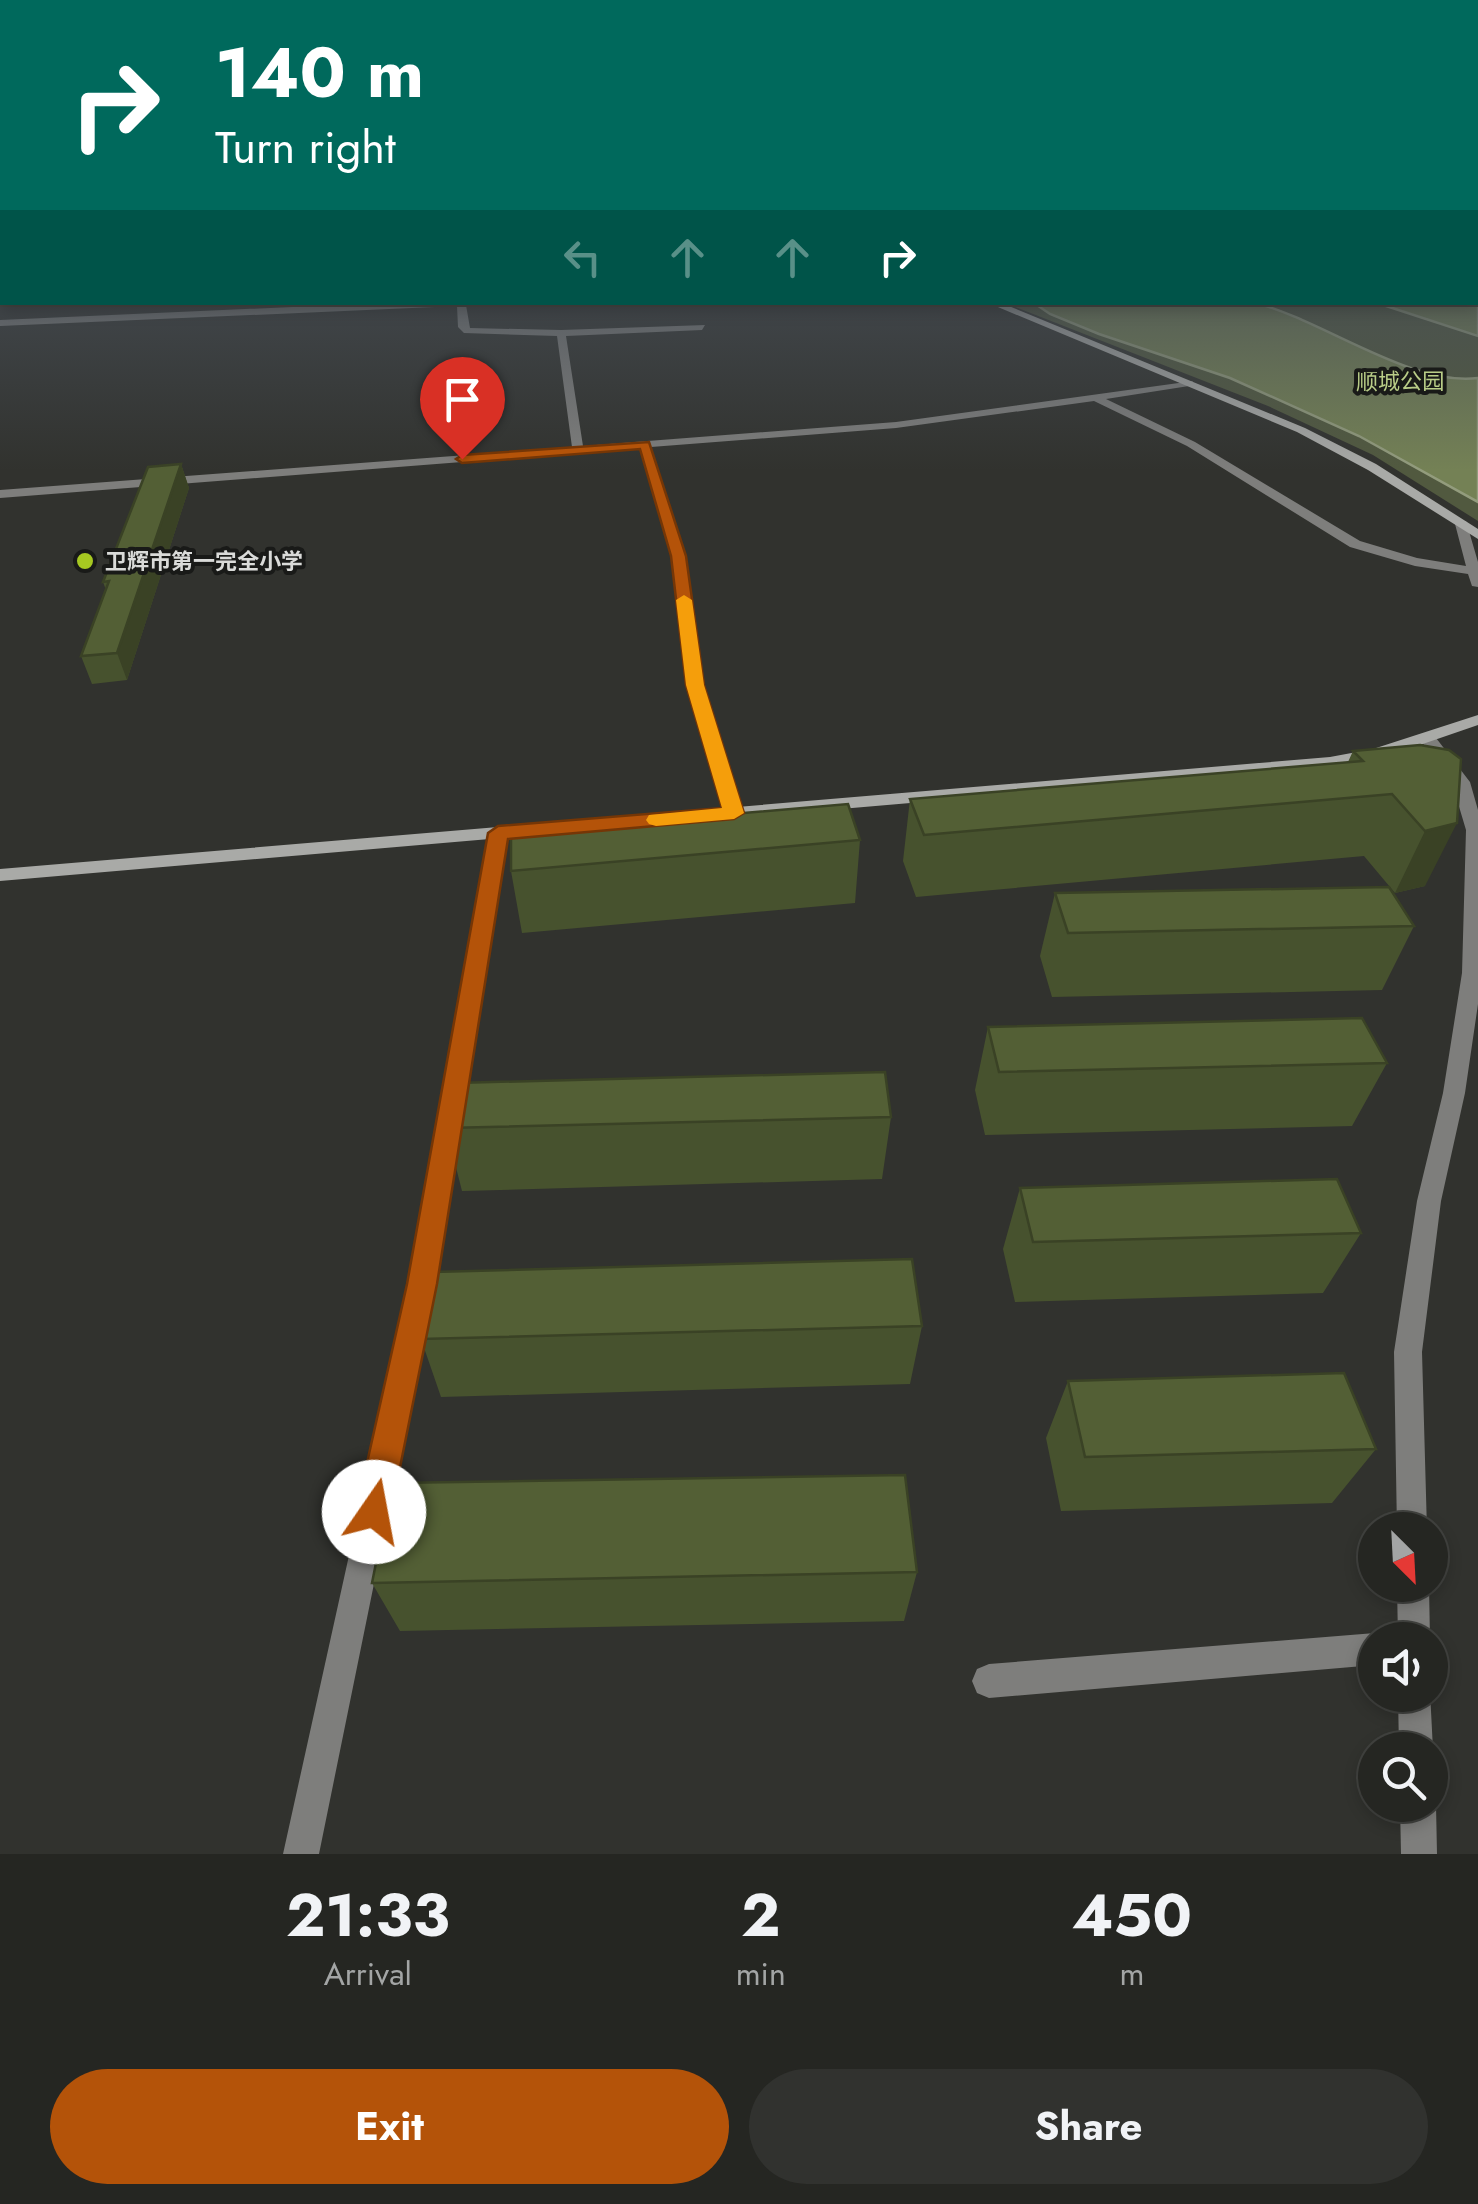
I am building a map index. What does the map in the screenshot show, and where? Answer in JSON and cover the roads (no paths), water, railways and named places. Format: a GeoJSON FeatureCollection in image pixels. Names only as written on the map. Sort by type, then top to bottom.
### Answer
{"type":"FeatureCollection","features":[{"type":"Feature","properties":{"kind":"street"},"geometry":{"type":"LineString","coordinates":[[0,322],[412,305]]}},
{"type":"Feature","properties":{"kind":"street"},"geometry":{"type":"LineString","coordinates":[[461,305],[467,330],[561,333],[702,327]]}},
{"type":"Feature","properties":{"kind":"street"},"geometry":{"type":"LineString","coordinates":[[997,305],[1335,447],[1478,535]]}},
{"type":"Feature","properties":{"kind":"street"},"geometry":{"type":"LineString","coordinates":[[561,333],[578,450]]}},
{"type":"Feature","properties":{"kind":"street"},"geometry":{"type":"LineString","coordinates":[[0,494],[896,424],[1097,399],[1189,383]]}},
{"type":"Feature","properties":{"kind":"street"},"geometry":{"type":"LineString","coordinates":[[1097,399],[1192,444],[1355,544],[1476,576],[1461,524]]}},
{"type":"Feature","properties":{"kind":"street"},"geometry":{"type":"LineString","coordinates":[[645,445],[679,556],[695,685],[734,813]]}},
{"type":"Feature","properties":{"kind":"street"},"geometry":{"type":"LineString","coordinates":[[0,875],[1330,762],[1376,754],[1478,720]]}},
{"type":"Feature","properties":{"kind":"street"},"geometry":{"type":"LineString","coordinates":[[1412,1512],[1408,1352],[1429,1201],[1454,1094],[1472,972],[1476,830],[1461,782],[1426,738]]}},
{"type":"Feature","properties":{"kind":"street"},"geometry":{"type":"LineString","coordinates":[[301,1854],[422,1284],[498,833]]}},
{"type":"Feature","properties":{"kind":"street"},"geometry":{"type":"LineString","coordinates":[[989,1681],[1358,1650]]}},
{"type":"Feature","properties":{"kind":"street"},"geometry":{"type":"LineString","coordinates":[[1418,1822],[1418,1854]]}},
{"type":"Feature","properties":{"kind":"place","name":"卫辉市第一完全小学"},"geometry":{"type":"Point","coordinates":[85,561]}},
{"type":"Feature","properties":{"kind":"park label","name":"顺城公园"},"geometry":{"type":"Point","coordinates":[1400,381]}}]}
